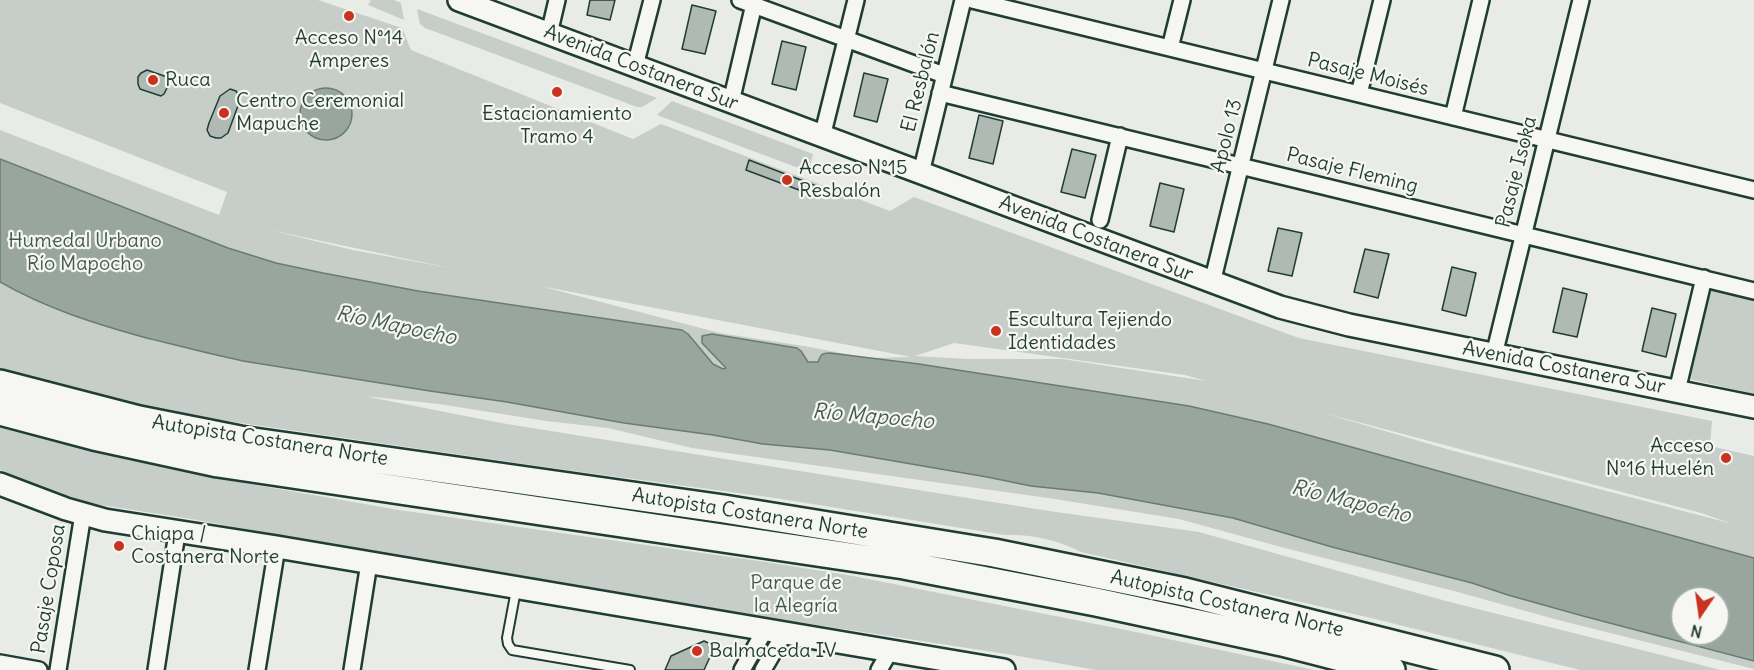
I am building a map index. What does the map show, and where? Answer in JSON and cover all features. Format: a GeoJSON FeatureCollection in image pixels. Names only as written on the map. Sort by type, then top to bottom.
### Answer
{"type":"FeatureCollection","features":[{"type":"Feature","properties":{"kind":"highway","name":"Autopista Costanera Norte"},"geometry":{"type":"LineString","coordinates":[[0,384],[119,415],[240,440],[712,508],[994,553],[1206,597],[1495,670]]}},
{"type":"Feature","properties":{"kind":"highway","name":"Autopista Costanera Norte"},"geometry":{"type":"LineString","coordinates":[[0,411],[94,436],[218,463],[904,565],[1090,600],[1282,642],[1391,670]]}},
{"type":"Feature","properties":{"kind":"main road","name":"Avenida Costanera Sur"},"geometry":{"type":"LineString","coordinates":[[459,0],[1280,307],[1313,316],[1754,407]]}},
{"type":"Feature","properties":{"kind":"main road"},"geometry":{"type":"LineString","coordinates":[[0,484],[105,520],[516,587],[994,669]]}},
{"type":"Feature","properties":{"kind":"street"},"geometry":{"type":"LineString","coordinates":[[549,34],[558,0]]}},
{"type":"Feature","properties":{"kind":"street"},"geometry":{"type":"LineString","coordinates":[[635,66],[652,0]]}},
{"type":"Feature","properties":{"kind":"street"},"geometry":{"type":"LineString","coordinates":[[822,136],[856,0]]}},
{"type":"Feature","properties":{"kind":"street","name":"El Resbalón"},"geometry":{"type":"LineString","coordinates":[[921,173],[963,0]]}},
{"type":"Feature","properties":{"kind":"street","name":"Pasaje Moisés"},"geometry":{"type":"LineString","coordinates":[[972,0],[1754,190]]}},
{"type":"Feature","properties":{"kind":"street"},"geometry":{"type":"LineString","coordinates":[[1170,48],[1182,0]]}},
{"type":"Feature","properties":{"kind":"street","name":"Apolo 13"},"geometry":{"type":"LineString","coordinates":[[1212,283],[1281,0]]}},
{"type":"Feature","properties":{"kind":"street"},"geometry":{"type":"LineString","coordinates":[[1359,94],[1382,0]]}},
{"type":"Feature","properties":{"kind":"street"},"geometry":{"type":"LineString","coordinates":[[1453,117],[1481,0]]}},
{"type":"Feature","properties":{"kind":"street","name":"Pasaje Isoka"},"geometry":{"type":"LineString","coordinates":[[1494,354],[1581,0]]}},
{"type":"Feature","properties":{"kind":"street"},"geometry":{"type":"LineString","coordinates":[[731,102],[750,2],[944,75]]}},
{"type":"Feature","properties":{"kind":"street","name":"Pasaje Fleming"},"geometry":{"type":"LineString","coordinates":[[940,93],[1754,291]]}},
{"type":"Feature","properties":{"kind":"street"},"geometry":{"type":"LineString","coordinates":[[1100,220],[1120,136]]}},
{"type":"Feature","properties":{"kind":"street"},"geometry":{"type":"LineString","coordinates":[[1677,391],[1704,278]]}},
{"type":"Feature","properties":{"kind":"street","name":"Pasaje Coposa"},"geometry":{"type":"LineString","coordinates":[[58,670],[83,514]]}},
{"type":"Feature","properties":{"kind":"street"},"geometry":{"type":"LineString","coordinates":[[156,670],[177,533]]}},
{"type":"Feature","properties":{"kind":"street"},"geometry":{"type":"LineString","coordinates":[[257,670],[277,548]]}},
{"type":"Feature","properties":{"kind":"street"},"geometry":{"type":"LineString","coordinates":[[352,670],[369,563]]}},
{"type":"Feature","properties":{"kind":"street"},"geometry":{"type":"LineString","coordinates":[[742,670],[775,632]]}},
{"type":"Feature","properties":{"kind":"street"},"geometry":{"type":"LineString","coordinates":[[763,670],[775,632]]}},
{"type":"Feature","properties":{"kind":"street"},"geometry":{"type":"LineString","coordinates":[[879,670],[890,651]]}},
{"type":"Feature","properties":{"kind":"street"},"geometry":{"type":"LineString","coordinates":[[0,663],[39,670]]}},
{"type":"Feature","properties":{"kind":"lane"},"geometry":{"type":"LineString","coordinates":[[516,587],[507,638],[512,650],[630,670]]}},
{"type":"Feature","properties":{"kind":"green space"},"geometry":{"type":"Polygon","coordinates":[[[0,0],[318,0],[402,28],[411,50],[633,139],[661,124],[890,211],[914,197],[1299,338],[1712,421],[1710,446],[1754,456],[1754,669],[1558,620],[1179,519],[1055,499],[692,448],[608,428],[439,404],[364,396],[501,423],[1049,511],[1199,532],[1446,601],[1721,670],[1580,670],[1371,618],[1081,552],[1064,544],[1044,539],[1005,535],[775,498],[172,413],[44,382],[0,368],[0,130],[219,215],[227,192],[0,103],[0,0]],[[269,230],[353,250],[450,268],[269,230]],[[544,287],[720,333],[867,358],[911,357],[544,287]],[[954,343],[915,356],[968,359],[1062,359],[1206,381],[1185,375],[954,343]],[[1320,412],[1450,450],[1733,524],[1701,513],[1320,412]]]}},
{"type":"Feature","properties":{"kind":"green space"},"geometry":{"type":"Polygon","coordinates":[[[371,0],[394,0],[401,3],[404,20],[368,5],[371,0]]]}},
{"type":"Feature","properties":{"kind":"green space"},"geometry":{"type":"Polygon","coordinates":[[[417,9],[657,98],[642,107],[637,107],[425,28],[420,24],[417,9]]]}},
{"type":"Feature","properties":{"kind":"green space"},"geometry":{"type":"Polygon","coordinates":[[[672,101],[813,154],[809,172],[657,115],[672,101]]]}},
{"type":"Feature","properties":{"kind":"green space"},"geometry":{"type":"Polygon","coordinates":[[[1707,287],[1754,300],[1754,394],[1685,378],[1707,287]]]}},
{"type":"Feature","properties":{"kind":"green space","name":"Parque de la Alegría"},"geometry":{"type":"Polygon","coordinates":[[[0,426],[98,453],[233,481],[399,510],[853,576],[1314,670],[1096,670],[88,503],[0,470],[0,426]]]}},
{"type":"Feature","properties":{"kind":"water"},"geometry":{"type":"Polygon","coordinates":[[[321,88],[331,88],[345,95],[352,114],[345,133],[331,140],[321,140],[311,136],[304,129],[300,119],[300,109],[304,99],[311,92],[321,88]]]}},
{"type":"Feature","properties":{"kind":"water","name":"Humedal Urbano Río Mapocho"},"geometry":{"type":"Polygon","coordinates":[[[0,159],[228,248],[276,263],[418,291],[682,330],[713,364],[723,369],[726,368],[702,343],[702,336],[712,334],[797,348],[808,362],[818,362],[822,354],[830,353],[919,364],[1189,406],[1268,424],[1754,558],[1754,661],[1697,646],[1730,646],[1730,586],[1670,586],[1670,639],[1233,518],[1098,493],[1031,486],[830,450],[763,444],[624,423],[507,402],[243,361],[143,337],[88,320],[34,300],[0,282],[0,159]]]}},
{"type":"Feature","properties":{"kind":"building"},"geometry":{"type":"Polygon","coordinates":[[[590,0],[615,0],[610,20],[587,15],[590,0]]]}},
{"type":"Feature","properties":{"kind":"building"},"geometry":{"type":"Polygon","coordinates":[[[692,5],[716,11],[705,54],[682,49],[692,5]]]}},
{"type":"Feature","properties":{"kind":"building"},"geometry":{"type":"Polygon","coordinates":[[[782,41],[806,47],[796,90],[772,84],[782,41]]]}},
{"type":"Feature","properties":{"kind":"building","name":"Ruca"},"geometry":{"type":"Polygon","coordinates":[[[147,70],[167,77],[169,84],[161,96],[140,89],[138,77],[147,70]]]}},
{"type":"Feature","properties":{"kind":"building"},"geometry":{"type":"Polygon","coordinates":[[[864,73],[888,79],[877,122],[854,116],[864,73]]]}},
{"type":"Feature","properties":{"kind":"building","name":"Centro Ceremonial Mapuche"},"geometry":{"type":"Polygon","coordinates":[[[230,89],[236,91],[240,97],[228,133],[221,138],[210,136],[207,130],[220,96],[230,89]]]}},
{"type":"Feature","properties":{"kind":"building"},"geometry":{"type":"Polygon","coordinates":[[[979,115],[1003,121],[993,164],[969,158],[979,115]]]}},
{"type":"Feature","properties":{"kind":"building"},"geometry":{"type":"Polygon","coordinates":[[[1072,149],[1096,155],[1085,198],[1061,192],[1072,149]]]}},
{"type":"Feature","properties":{"kind":"building","name":"Acceso N°15 Resbalón"},"geometry":{"type":"Polygon","coordinates":[[[749,160],[819,187],[815,196],[746,170],[749,160]]]}},
{"type":"Feature","properties":{"kind":"building"},"geometry":{"type":"Polygon","coordinates":[[[1160,183],[1184,189],[1174,232],[1150,226],[1160,183]]]}},
{"type":"Feature","properties":{"kind":"building"},"geometry":{"type":"Polygon","coordinates":[[[1278,228],[1302,233],[1292,276],[1268,271],[1278,228]]]}},
{"type":"Feature","properties":{"kind":"building"},"geometry":{"type":"Polygon","coordinates":[[[1365,249],[1389,254],[1378,298],[1354,292],[1365,249]]]}},
{"type":"Feature","properties":{"kind":"building"},"geometry":{"type":"Polygon","coordinates":[[[1452,267],[1476,273],[1466,316],[1442,310],[1452,267]]]}},
{"type":"Feature","properties":{"kind":"building"},"geometry":{"type":"Polygon","coordinates":[[[1563,288],[1587,294],[1577,337],[1553,332],[1563,288]]]}},
{"type":"Feature","properties":{"kind":"building"},"geometry":{"type":"Polygon","coordinates":[[[1652,308],[1676,314],[1666,357],[1642,351],[1652,308]]]}},
{"type":"Feature","properties":{"kind":"building","name":"Balmaceda IV"},"geometry":{"type":"Polygon","coordinates":[[[704,641],[715,646],[704,670],[665,670],[671,656],[704,641]]]}},
{"type":"Feature","properties":{"kind":"place","name":"Acceso N°14 Amperes"},"geometry":{"type":"Point","coordinates":[349,16]}},
{"type":"Feature","properties":{"kind":"place","name":"Ruca"},"geometry":{"type":"Point","coordinates":[153,80]}},
{"type":"Feature","properties":{"kind":"place","name":"Estacionamiento Tramo 4"},"geometry":{"type":"Point","coordinates":[557,92]}},
{"type":"Feature","properties":{"kind":"place","name":"Centro Ceremonial Mapuche"},"geometry":{"type":"Point","coordinates":[224,113]}},
{"type":"Feature","properties":{"kind":"place","name":"Acceso N°15 Resbalón"},"geometry":{"type":"Point","coordinates":[787,180]}},
{"type":"Feature","properties":{"kind":"place","name":"Escultura Tejiendo Identidades"},"geometry":{"type":"Point","coordinates":[996,331]}},
{"type":"Feature","properties":{"kind":"place","name":"Acceso N°16 Huelén"},"geometry":{"type":"Point","coordinates":[1726,458]}},
{"type":"Feature","properties":{"kind":"place","name":"Chiapa / Costanera Norte"},"geometry":{"type":"Point","coordinates":[119,546]}},
{"type":"Feature","properties":{"kind":"place","name":"Balmaceda IV"},"geometry":{"type":"Point","coordinates":[697,651]}},
{"type":"Feature","properties":{"kind":"water label","name":"Río Mapocho"},"geometry":{"type":"Point","coordinates":[396,326]}},
{"type":"Feature","properties":{"kind":"water label","name":"Río Mapocho"},"geometry":{"type":"Point","coordinates":[873,417]}},
{"type":"Feature","properties":{"kind":"water label","name":"Río Mapocho"},"geometry":{"type":"Point","coordinates":[1351,502]}}]}
